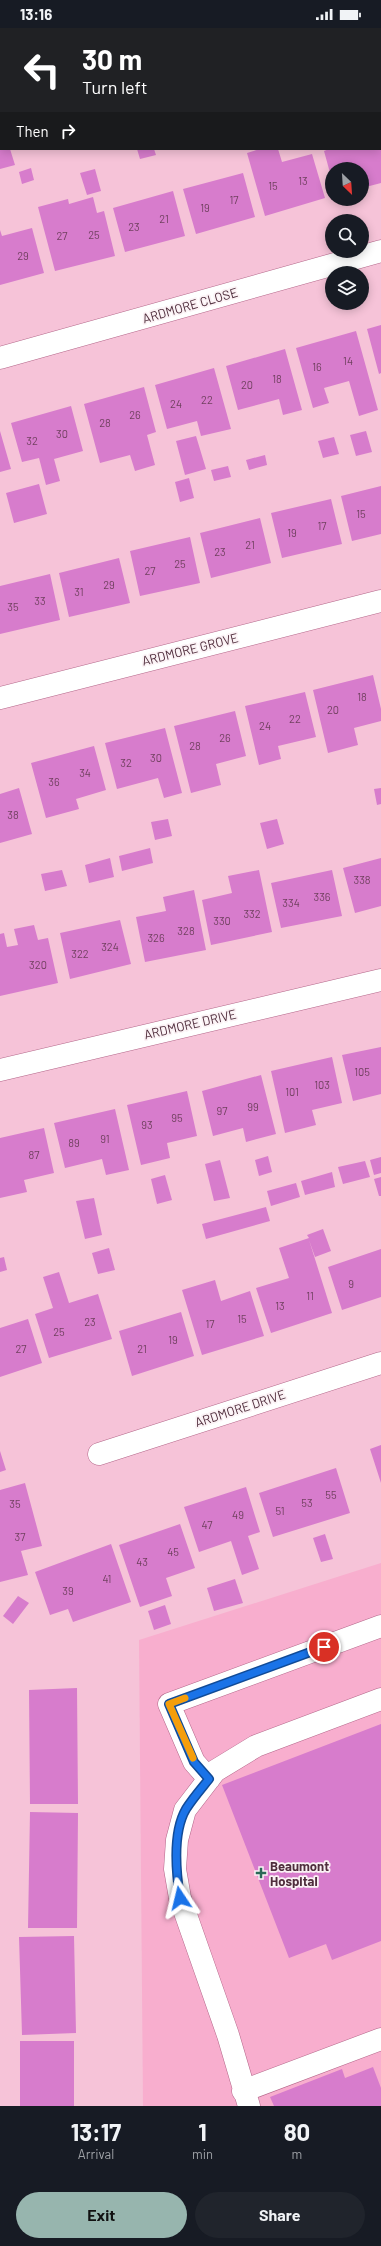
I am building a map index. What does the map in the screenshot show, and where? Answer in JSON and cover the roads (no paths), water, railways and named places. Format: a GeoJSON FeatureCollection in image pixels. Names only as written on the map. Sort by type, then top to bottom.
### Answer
{"type":"FeatureCollection","features":[{"type":"Feature","properties":{"kind":"street","name":"ARDMORE CLOSE"},"geometry":{"type":"LineString","coordinates":[[0,358],[381,251]]}},
{"type":"Feature","properties":{"kind":"street","name":"ARDMORE GROVE"},"geometry":{"type":"LineString","coordinates":[[0,698],[381,601]]}},
{"type":"Feature","properties":{"kind":"street","name":"ARDMORE DRIVE"},"geometry":{"type":"LineString","coordinates":[[0,1070],[381,980]]}},
{"type":"Feature","properties":{"kind":"street","name":"ARDMORE DRIVE"},"geometry":{"type":"LineString","coordinates":[[98,1454],[381,1363]]}},
{"type":"Feature","properties":{"kind":"street"},"geometry":{"type":"LineString","coordinates":[[209,1779],[194,1762],[169,1704],[381,1626]]}},
{"type":"Feature","properties":{"kind":"street"},"geometry":{"type":"LineString","coordinates":[[381,1699],[256,1746],[215,1771],[186,1810],[177,1840],[175,1870],[180,1898],[228,2035],[246,2098],[381,2039]]}},
{"type":"Feature","properties":{"kind":"place","name":"Beaumont Hospital"},"geometry":{"type":"Point","coordinates":[261,1873]}}]}
